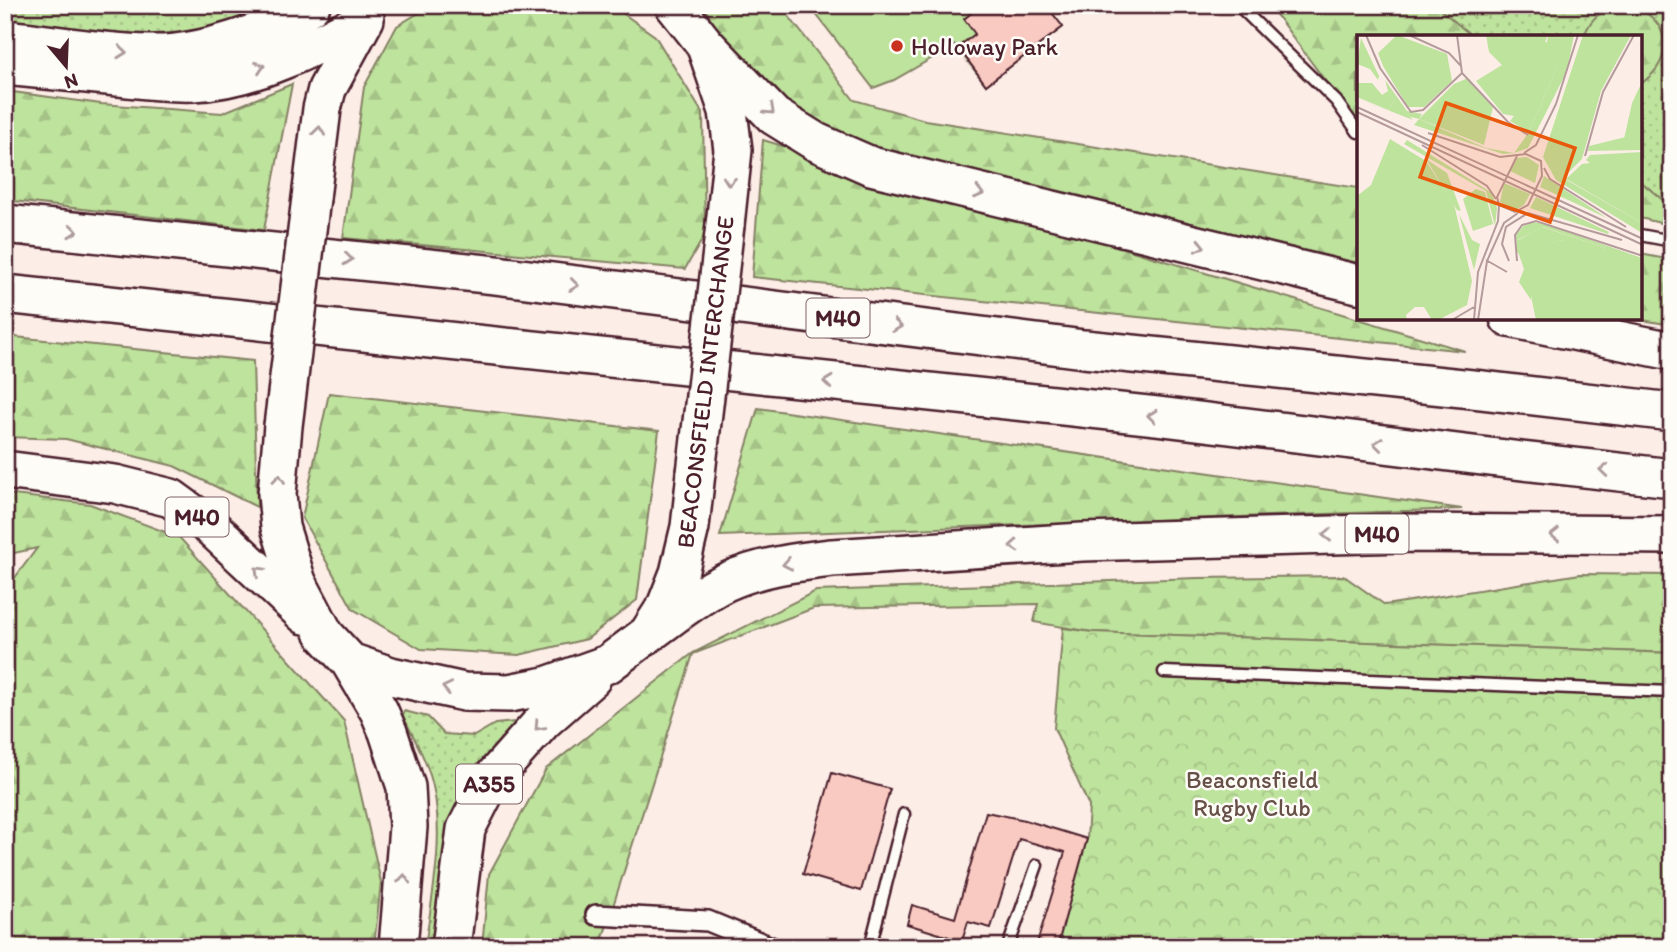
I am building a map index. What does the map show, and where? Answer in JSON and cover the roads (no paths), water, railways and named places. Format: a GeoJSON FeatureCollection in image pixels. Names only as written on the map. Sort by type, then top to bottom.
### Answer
{"type":"FeatureCollection","features":[{"type":"Feature","properties":{"kind":"highway"},"geometry":{"type":"LineString","coordinates":[[5,39],[151,55],[200,48],[253,34],[294,16],[311,5]]}},
{"type":"Feature","properties":{"kind":"highway","name":"BEACONSFIELD INTERCHANGE"},"geometry":{"type":"LineString","coordinates":[[374,12],[327,89],[322,109],[277,494],[280,527],[298,582],[326,635],[350,662],[391,676],[464,692],[509,693],[546,686],[608,664],[648,634],[666,606],[679,573],[690,527],[733,150],[721,88],[705,44],[674,5]]}},
{"type":"Feature","properties":{"kind":"highway"},"geometry":{"type":"LineString","coordinates":[[5,66],[194,82],[257,69],[293,56],[374,12]]}},
{"type":"Feature","properties":{"kind":"highway"},"geometry":{"type":"LineString","coordinates":[[705,44],[774,116],[816,142],[871,166],[1357,284]]}},
{"type":"Feature","properties":{"kind":"highway","name":"M40"},"geometry":{"type":"LineString","coordinates":[[5,224],[496,275],[1084,349],[1672,412]]}},
{"type":"Feature","properties":{"kind":"highway"},"geometry":{"type":"LineString","coordinates":[[5,294],[1157,416],[1672,478]]}},
{"type":"Feature","properties":{"kind":"highway"},"geometry":{"type":"LineString","coordinates":[[1519,320],[1672,351]]}},
{"type":"Feature","properties":{"kind":"highway","name":"M40"},"geometry":{"type":"LineString","coordinates":[[5,470],[115,484],[171,498],[211,527],[326,635]]}},
{"type":"Feature","properties":{"kind":"highway","name":"M40"},"geometry":{"type":"LineString","coordinates":[[648,634],[723,583],[753,571],[832,558],[1082,542],[1404,533],[1672,536]]}},
{"type":"Feature","properties":{"kind":"highway"},"geometry":{"type":"LineString","coordinates":[[350,662],[379,711],[398,755],[407,787],[408,827],[398,947]]}},
{"type":"Feature","properties":{"kind":"highway","name":"A355"},"geometry":{"type":"LineString","coordinates":[[451,947],[466,829],[491,780],[543,721],[608,664]]}},
{"type":"Feature","properties":{"kind":"street"},"geometry":{"type":"LineString","coordinates":[[596,915],[708,920],[771,947]]}},
{"type":"Feature","properties":{"kind":"lane"},"geometry":{"type":"LineString","coordinates":[[1238,5],[1336,101],[1357,129]]}},
{"type":"Feature","properties":{"kind":"lane"},"geometry":{"type":"LineString","coordinates":[[1642,234],[1672,241]]}},
{"type":"Feature","properties":{"kind":"lane"},"geometry":{"type":"LineString","coordinates":[[1164,672],[1672,692]]}},
{"type":"Feature","properties":{"kind":"lane"},"geometry":{"type":"LineString","coordinates":[[870,947],[904,814]]}},
{"type":"Feature","properties":{"kind":"lane"},"geometry":{"type":"LineString","coordinates":[[1008,947],[1037,865]]}},
{"type":"Feature","properties":{"kind":"place","name":"Holloway Park"},"geometry":{"type":"Point","coordinates":[897,46]}},
{"type":"Feature","properties":{"kind":"park label","name":"Beaconsfield Rugby Club"},"geometry":{"type":"Point","coordinates":[1252,793]}}]}
